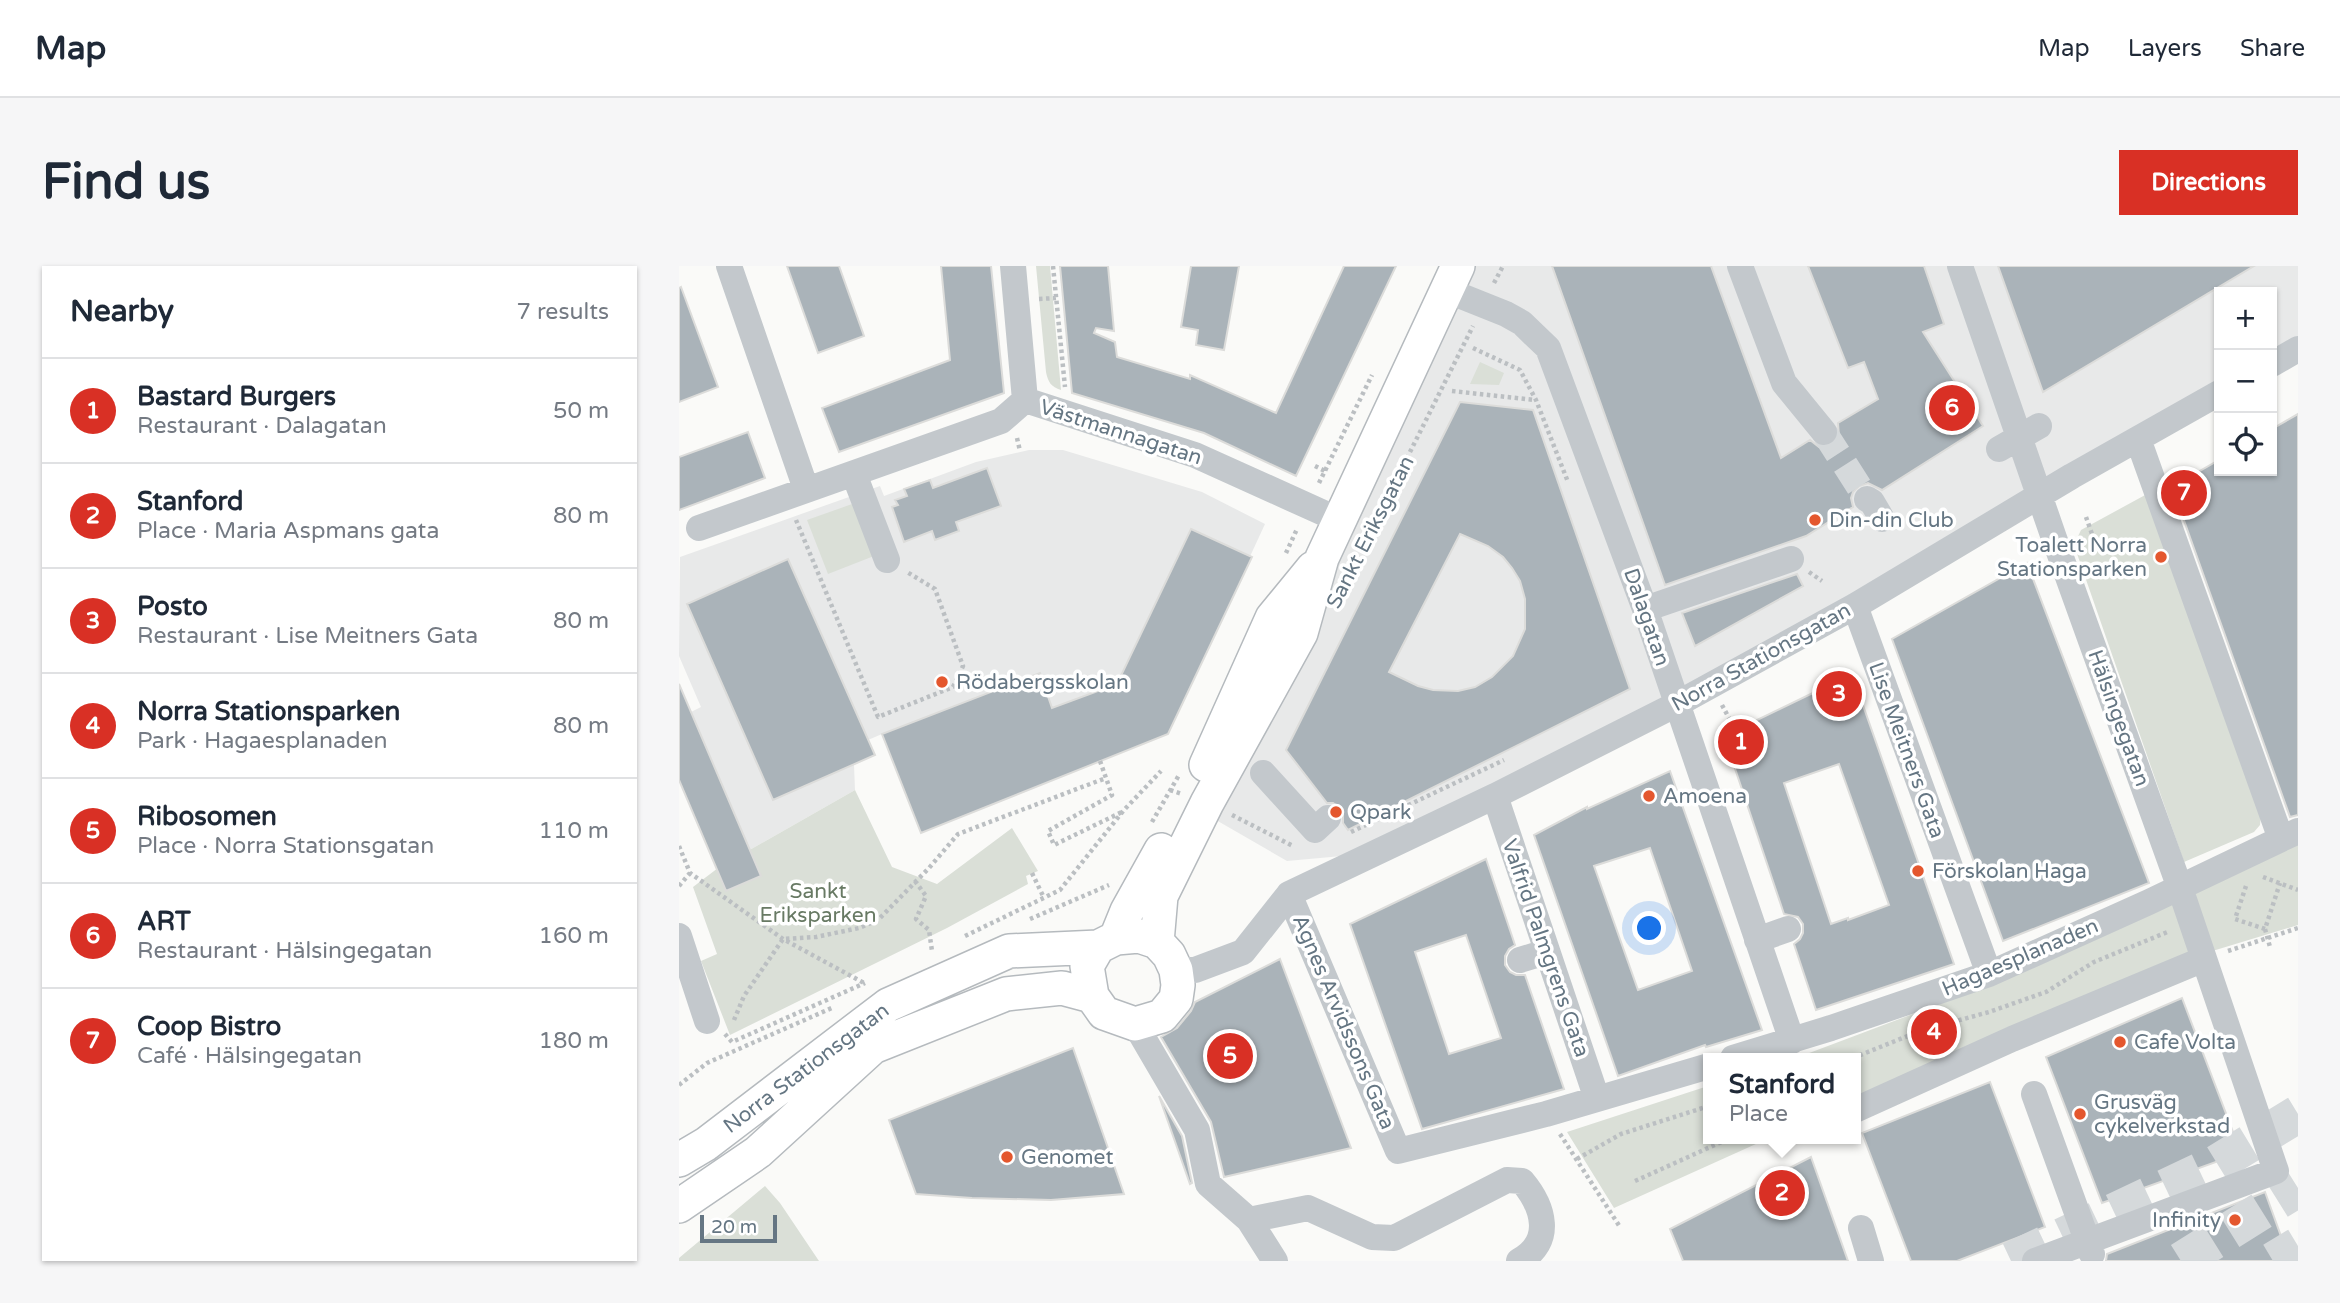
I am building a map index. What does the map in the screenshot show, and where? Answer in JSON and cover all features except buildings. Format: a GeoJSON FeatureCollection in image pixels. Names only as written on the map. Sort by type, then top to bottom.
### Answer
{"type":"FeatureCollection","features":[{"type":"Feature","properties":{"kind":"main road","name":"Sankt Eriksgatan"},"geometry":{"type":"LineString","coordinates":[[1157,942],[1161,896],[1207,803],[1301,633],[1322,558],[1452,278]]}},
{"type":"Feature","properties":{"kind":"main road","name":"Sankt Eriksgatan"},"geometry":{"type":"LineString","coordinates":[[1107,942],[1194,790],[1272,618],[1322,558]]}},
{"type":"Feature","properties":{"kind":"main road","name":"Norra Stationsgatan"},"geometry":{"type":"LineString","coordinates":[[679,1160],[706,1144],[888,1005],[1009,951],[1107,942],[1139,936],[1157,942]]}},
{"type":"Feature","properties":{"kind":"main road"},"geometry":{"type":"LineString","coordinates":[[1092,996],[1087,966],[1107,942]]}},
{"type":"Feature","properties":{"kind":"main road"},"geometry":{"type":"LineString","coordinates":[[1157,942],[1169,955],[1176,984]]}},
{"type":"Feature","properties":{"kind":"main road","name":"Norra Stationsgatan"},"geometry":{"type":"LineString","coordinates":[[679,1206],[758,1152],[873,1046],[1006,994],[1062,988],[1092,996],[1104,1013],[1135,1024],[1162,1016],[1176,984]]}},
{"type":"Feature","properties":{"kind":"street"},"geometry":{"type":"LineString","coordinates":[[729,266],[806,489]]}},
{"type":"Feature","properties":{"kind":"street","name":"Västmannagatan"},"geometry":{"type":"LineString","coordinates":[[1013,266],[1025,400],[1195,455],[1339,520]]}},
{"type":"Feature","properties":{"kind":"street"},"geometry":{"type":"LineString","coordinates":[[1740,266],[1784,383],[1824,432]]}},
{"type":"Feature","properties":{"kind":"street","name":"Hälsingegatan"},"geometry":{"type":"LineString","coordinates":[[1960,266],[2276,1171],[2089,1248]]}},
{"type":"Feature","properties":{"kind":"street","name":"Dalagatan"},"geometry":{"type":"LineString","coordinates":[[1452,278],[1484,304],[1522,323],[1548,348],[1645,609],[1792,1041]]}},
{"type":"Feature","properties":{"kind":"street"},"geometry":{"type":"LineString","coordinates":[[2277,361],[2298,349]]}},
{"type":"Feature","properties":{"kind":"street","name":"Norra Stationsgatan"},"geometry":{"type":"LineString","coordinates":[[1176,984],[1195,970],[1244,952],[1289,894],[1495,796],[1677,704],[1855,606],[2039,495],[2214,396]]}},
{"type":"Feature","properties":{"kind":"street"},"geometry":{"type":"LineString","coordinates":[[699,528],[1001,421],[1025,400]]}},
{"type":"Feature","properties":{"kind":"street"},"geometry":{"type":"LineString","coordinates":[[2138,439],[2290,835]]}},
{"type":"Feature","properties":{"kind":"street"},"geometry":{"type":"LineString","coordinates":[[854,474],[887,560]]}},
{"type":"Feature","properties":{"kind":"street"},"geometry":{"type":"LineString","coordinates":[[1645,609],[1791,559]]}},
{"type":"Feature","properties":{"kind":"street","name":"Lise Meitners Gata"},"geometry":{"type":"LineString","coordinates":[[1855,606],[1989,974]]}},
{"type":"Feature","properties":{"kind":"street"},"geometry":{"type":"LineString","coordinates":[[1263,773],[1315,830],[1328,818]]}},
{"type":"Feature","properties":{"kind":"street","name":"Valfrid Palmgrens Gata"},"geometry":{"type":"LineString","coordinates":[[1495,796],[1597,1099]]}},
{"type":"Feature","properties":{"kind":"street","name":"Hagaesplanaden"},"geometry":{"type":"LineString","coordinates":[[1750,1053],[1989,974],[2290,835]]}},
{"type":"Feature","properties":{"kind":"street","name":"Agnes Arvidssons Gata"},"geometry":{"type":"LineString","coordinates":[[1289,894],[1398,1151],[1546,1114]]}},
{"type":"Feature","properties":{"kind":"street"},"geometry":{"type":"LineString","coordinates":[[1757,940],[1789,929]]}},
{"type":"Feature","properties":{"kind":"street"},"geometry":{"type":"LineString","coordinates":[[679,936],[707,1021]]}},
{"type":"Feature","properties":{"kind":"street"},"geometry":{"type":"LineString","coordinates":[[1520,960],[1546,951]]}},
{"type":"Feature","properties":{"kind":"street"},"geometry":{"type":"LineString","coordinates":[[1861,1108],[2023,1035],[2204,959]]}},
{"type":"Feature","properties":{"kind":"street"},"geometry":{"type":"LineString","coordinates":[[1135,1024],[1197,1130],[1208,1184],[1248,1220],[1275,1261]]}},
{"type":"Feature","properties":{"kind":"street"},"geometry":{"type":"LineString","coordinates":[[1546,1114],[1703,1068]]}},
{"type":"Feature","properties":{"kind":"street"},"geometry":{"type":"LineString","coordinates":[[2034,1094],[2089,1248],[2035,1261]]}},
{"type":"Feature","properties":{"kind":"street"},"geometry":{"type":"LineString","coordinates":[[1248,1220],[1308,1208],[1372,1237],[1394,1238],[1507,1180],[1522,1181],[1538,1205],[1543,1227],[1532,1254],[1519,1261]]}},
{"type":"Feature","properties":{"kind":"street"},"geometry":{"type":"LineString","coordinates":[[1861,1228],[1871,1261]]}},
{"type":"Feature","properties":{"kind":"path"},"geometry":{"type":"LineString","coordinates":[[1053,266],[1066,397]]}},
{"type":"Feature","properties":{"kind":"path","name":"Sankt Eriksgatan"},"geometry":{"type":"LineString","coordinates":[[1362,548],[1503,266]]}},
{"type":"Feature","properties":{"kind":"path"},"geometry":{"type":"LineString","coordinates":[[1035,299],[1056,298]]}},
{"type":"Feature","properties":{"kind":"path"},"geometry":{"type":"LineString","coordinates":[[1473,348],[1520,370],[1536,400],[1570,489]]}},
{"type":"Feature","properties":{"kind":"path"},"geometry":{"type":"LineString","coordinates":[[1283,558],[1372,374]]}},
{"type":"Feature","properties":{"kind":"path"},"geometry":{"type":"LineString","coordinates":[[1452,391],[1536,400]]}},
{"type":"Feature","properties":{"kind":"path"},"geometry":{"type":"LineString","coordinates":[[1315,466],[1325,471]]}},
{"type":"Feature","properties":{"kind":"path"},"geometry":{"type":"LineString","coordinates":[[1386,500],[1395,504]]}},
{"type":"Feature","properties":{"kind":"path"},"geometry":{"type":"LineString","coordinates":[[2086,517],[2092,534]]}},
{"type":"Feature","properties":{"kind":"path"},"geometry":{"type":"LineString","coordinates":[[799,527],[878,717],[953,687],[963,666],[935,589],[887,560]]}},
{"type":"Feature","properties":{"kind":"path"},"geometry":{"type":"LineString","coordinates":[[1100,761],[1112,795],[1048,831],[1053,845],[1125,810]]}},
{"type":"Feature","properties":{"kind":"path"},"geometry":{"type":"LineString","coordinates":[[957,939],[1061,890],[1125,810],[1161,771]]}},
{"type":"Feature","properties":{"kind":"path"},"geometry":{"type":"LineString","coordinates":[[783,939],[816,937],[859,929],[878,920],[958,834],[1106,778]]}},
{"type":"Feature","properties":{"kind":"path"},"geometry":{"type":"LineString","coordinates":[[1228,813],[1300,849]]}},
{"type":"Feature","properties":{"kind":"path"},"geometry":{"type":"LineString","coordinates":[[679,846],[690,873],[783,939],[865,983]]}},
{"type":"Feature","properties":{"kind":"path"},"geometry":{"type":"LineString","coordinates":[[679,886],[690,873]]}},
{"type":"Feature","properties":{"kind":"path"},"geometry":{"type":"LineString","coordinates":[[1032,873],[1044,898]]}},
{"type":"Feature","properties":{"kind":"path"},"geometry":{"type":"LineString","coordinates":[[915,881],[926,896],[916,919],[929,930],[932,951]]}},
{"type":"Feature","properties":{"kind":"path"},"geometry":{"type":"LineString","coordinates":[[2270,947],[2265,929],[2280,883]]}},
{"type":"Feature","properties":{"kind":"path"},"geometry":{"type":"LineString","coordinates":[[2246,886],[2235,919],[2265,929]]}},
{"type":"Feature","properties":{"kind":"path"},"geometry":{"type":"LineString","coordinates":[[1861,1055],[1920,1031],[1989,1012],[2046,992],[2094,962],[2178,928]]}},
{"type":"Feature","properties":{"kind":"path"},"geometry":{"type":"LineString","coordinates":[[2204,959],[2298,928]]}},
{"type":"Feature","properties":{"kind":"path"},"geometry":{"type":"LineString","coordinates":[[783,939],[744,996],[726,1037],[732,1042],[876,978]]}},
{"type":"Feature","properties":{"kind":"path"},"geometry":{"type":"LineString","coordinates":[[921,957],[945,945]]}},
{"type":"Feature","properties":{"kind":"path"},"geometry":{"type":"LineString","coordinates":[[1577,1159],[1622,1134],[1703,1108]]}},
{"type":"Feature","properties":{"kind":"path"},"geometry":{"type":"LineString","coordinates":[[1546,1114],[1620,1227]]}},
{"type":"Feature","properties":{"kind":"path"},"geometry":{"type":"LineString","coordinates":[[1635,1181],[1717,1144]]}},
{"type":"Feature","properties":{"kind":"shaded area"},"geometry":{"type":"Polygon","coordinates":[[[1464,266],[2298,266],[2298,351],[2277,365],[2277,287],[2214,287],[2214,405],[1681,697],[1342,856],[1287,861],[1216,820],[1464,266]]]}},
{"type":"Feature","properties":{"kind":"shaded area","name":"Rödabergsskolan"},"geometry":{"type":"Polygon","coordinates":[[[1029,450],[1063,450],[1202,492],[1265,524],[1168,734],[921,833],[882,734],[868,740],[875,755],[854,765],[855,790],[718,868],[679,718],[701,707],[679,656],[680,557],[880,486],[884,496],[976,462],[1029,450]]]}},
{"type":"Feature","properties":{"kind":"green space"},"geometry":{"type":"Polygon","coordinates":[[[1036,266],[1050,266],[1061,390],[1051,384],[1046,372],[1036,266]]]}},
{"type":"Feature","properties":{"kind":"green space"},"geometry":{"type":"Polygon","coordinates":[[[1480,362],[1504,373],[1499,385],[1470,384],[1480,362]]]}},
{"type":"Feature","properties":{"kind":"green space"},"geometry":{"type":"Polygon","coordinates":[[[2147,494],[2261,815],[2260,825],[2254,832],[2184,862],[2074,545],[2081,530],[2147,494]]]}},
{"type":"Feature","properties":{"kind":"green space"},"geometry":{"type":"Polygon","coordinates":[[[855,503],[874,556],[828,574],[807,520],[855,503]]]}},
{"type":"Feature","properties":{"kind":"green space","name":"Sankt Eriksparken"},"geometry":{"type":"Polygon","coordinates":[[[855,790],[892,867],[937,884],[1012,828],[1038,871],[1026,876],[1028,884],[947,928],[730,1035],[701,961],[717,954],[693,887],[718,868],[855,790]]]}},
{"type":"Feature","properties":{"kind":"green space"},"geometry":{"type":"Polygon","coordinates":[[[2298,835],[2298,925],[2196,956],[1861,1096],[1861,1053],[1809,1053],[1987,986],[2298,835]]]}},
{"type":"Feature","properties":{"kind":"green space"},"geometry":{"type":"Polygon","coordinates":[[[1703,1088],[1703,1144],[1756,1144],[1614,1208],[1567,1132],[1703,1088]]]}},
{"type":"Feature","properties":{"kind":"green space"},"geometry":{"type":"Polygon","coordinates":[[[765,1186],[780,1203],[819,1261],[679,1261],[679,1258],[765,1186]]]}},
{"type":"Feature","properties":{"kind":"tunnel"},"geometry":{"type":"LineString","coordinates":[[1824,432],[1867,499]]}},
{"type":"Feature","properties":{"kind":"tunnel"},"geometry":{"type":"LineString","coordinates":[[2011,1261],[2216,1164],[2298,1114]]}},
{"type":"Feature","properties":{"kind":"tunnel"},"geometry":{"type":"LineString","coordinates":[[2181,1261],[2298,1188]]}},
{"type":"Feature","properties":{"kind":"tunnel"},"geometry":{"type":"LineString","coordinates":[[2273,1261],[2298,1246]]}},
{"type":"Feature","properties":{"kind":"place","name":"ART"},"geometry":{"type":"Point","coordinates":[1952,408]}},
{"type":"Feature","properties":{"kind":"place","name":"Coop Bistro"},"geometry":{"type":"Point","coordinates":[2184,493]}},
{"type":"Feature","properties":{"kind":"place","name":"Din-din Club"},"geometry":{"type":"Point","coordinates":[1815,520]}},
{"type":"Feature","properties":{"kind":"place","name":"Toalett Norra Stationsparken"},"geometry":{"type":"Point","coordinates":[2161,557]}},
{"type":"Feature","properties":{"kind":"place","name":"Rödabergsskolan"},"geometry":{"type":"Point","coordinates":[942,682]}},
{"type":"Feature","properties":{"kind":"place","name":"Posto"},"geometry":{"type":"Point","coordinates":[1839,694]}},
{"type":"Feature","properties":{"kind":"place","name":"Bastard Burgers"},"geometry":{"type":"Point","coordinates":[1741,742]}},
{"type":"Feature","properties":{"kind":"place","name":"Amoena"},"geometry":{"type":"Point","coordinates":[1649,796]}},
{"type":"Feature","properties":{"kind":"place","name":"Qpark"},"geometry":{"type":"Point","coordinates":[1336,812]}},
{"type":"Feature","properties":{"kind":"place","name":"Förskolan Haga"},"geometry":{"type":"Point","coordinates":[1918,871]}},
{"type":"Feature","properties":{"kind":"place","name":"Norra Stationsparken"},"geometry":{"type":"Point","coordinates":[1934,1032]}},
{"type":"Feature","properties":{"kind":"place","name":"Cafe Volta"},"geometry":{"type":"Point","coordinates":[2120,1042]}},
{"type":"Feature","properties":{"kind":"place","name":"Ribosomen"},"geometry":{"type":"Point","coordinates":[1230,1056]}},
{"type":"Feature","properties":{"kind":"place","name":"Grusväg cykelverkstad"},"geometry":{"type":"Point","coordinates":[2080,1114]}},
{"type":"Feature","properties":{"kind":"place","name":"Genomet"},"geometry":{"type":"Point","coordinates":[1007,1157]}},
{"type":"Feature","properties":{"kind":"place","name":"Stanford"},"geometry":{"type":"Point","coordinates":[1782,1193]}},
{"type":"Feature","properties":{"kind":"place","name":"Infinity"},"geometry":{"type":"Point","coordinates":[2235,1220]}}]}
